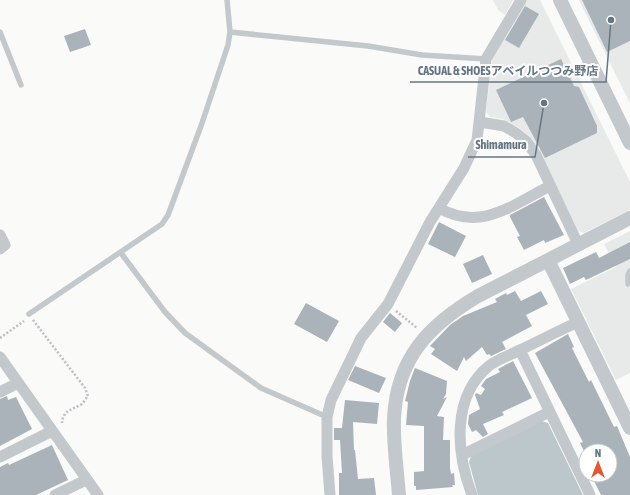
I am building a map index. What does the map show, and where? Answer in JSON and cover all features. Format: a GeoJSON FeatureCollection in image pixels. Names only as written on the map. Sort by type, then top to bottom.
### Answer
{"type":"FeatureCollection","features":[{"type":"Feature","properties":{"kind":"street"},"geometry":{"type":"LineString","coordinates":[[330,495],[327,456],[327,417],[331,400],[361,338],[388,304],[430,222],[464,168],[477,140],[486,59],[521,0]]}},
{"type":"Feature","properties":{"kind":"street"},"geometry":{"type":"LineString","coordinates":[[560,0],[630,143]]}},
{"type":"Feature","properties":{"kind":"street"},"geometry":{"type":"LineString","coordinates":[[480,122],[504,126],[526,141],[536,155],[578,244]]}},
{"type":"Feature","properties":{"kind":"street"},"geometry":{"type":"LineString","coordinates":[[439,208],[450,214],[463,218],[478,218],[493,214],[550,186]]}},
{"type":"Feature","properties":{"kind":"street"},"geometry":{"type":"LineString","coordinates":[[399,495],[394,420],[395,404],[403,373],[426,334],[460,306],[630,218]]}},
{"type":"Feature","properties":{"kind":"street"},"geometry":{"type":"LineString","coordinates":[[0,235],[5,245],[0,249]]}},
{"type":"Feature","properties":{"kind":"street"},"geometry":{"type":"LineString","coordinates":[[548,260],[630,428]]}},
{"type":"Feature","properties":{"kind":"street"},"geometry":{"type":"LineString","coordinates":[[472,495],[462,455],[460,429],[461,413],[473,383],[491,364],[578,322]]}},
{"type":"Feature","properties":{"kind":"street"},"geometry":{"type":"LineString","coordinates":[[520,350],[590,495]]}},
{"type":"Feature","properties":{"kind":"street"},"geometry":{"type":"LineString","coordinates":[[0,357],[18,383],[57,429],[86,480],[98,495]]}},
{"type":"Feature","properties":{"kind":"street"},"geometry":{"type":"LineString","coordinates":[[0,392],[18,383]]}},
{"type":"Feature","properties":{"kind":"street"},"geometry":{"type":"LineString","coordinates":[[462,455],[549,412]]}},
{"type":"Feature","properties":{"kind":"street"},"geometry":{"type":"LineString","coordinates":[[0,457],[57,429]]}},
{"type":"Feature","properties":{"kind":"street"},"geometry":{"type":"LineString","coordinates":[[54,495],[86,480]]}},
{"type":"Feature","properties":{"kind":"lane"},"geometry":{"type":"LineString","coordinates":[[30,315],[162,224],[168,215],[201,126],[230,32],[227,0]]}},
{"type":"Feature","properties":{"kind":"lane"},"geometry":{"type":"LineString","coordinates":[[0,32],[21,84]]}},
{"type":"Feature","properties":{"kind":"lane"},"geometry":{"type":"LineString","coordinates":[[230,32],[368,46],[422,55],[486,59]]}},
{"type":"Feature","properties":{"kind":"lane"},"geometry":{"type":"LineString","coordinates":[[121,253],[165,312],[184,333],[262,388],[327,417]]}},
{"type":"Feature","properties":{"kind":"lane"},"geometry":{"type":"LineString","coordinates":[[628,284],[628,275],[630,271]]}},
{"type":"Feature","properties":{"kind":"path"},"geometry":{"type":"LineString","coordinates":[[388,304],[426,334]]}},
{"type":"Feature","properties":{"kind":"path"},"geometry":{"type":"LineString","coordinates":[[0,338],[30,315],[85,388],[88,396],[82,404],[69,409],[62,418],[57,429]]}},
{"type":"Feature","properties":{"kind":"shaded area"},"geometry":{"type":"Polygon","coordinates":[[[493,0],[513,0],[505,15],[498,10],[493,0]]]}},
{"type":"Feature","properties":{"kind":"shaded area"},"geometry":{"type":"Polygon","coordinates":[[[526,0],[540,0],[630,182],[630,210],[584,233],[578,231],[537,147],[530,137],[518,127],[503,119],[490,117],[486,112],[492,59],[526,0]]]}},
{"type":"Feature","properties":{"kind":"shaded area"},"geometry":{"type":"Polygon","coordinates":[[[579,0],[630,0],[630,103],[616,75],[579,0]]]}},
{"type":"Feature","properties":{"kind":"shaded area"},"geometry":{"type":"Polygon","coordinates":[[[630,231],[630,373],[616,380],[571,289],[616,267],[604,244],[630,231]]]}},
{"type":"Feature","properties":{"kind":"shaded area"},"geometry":{"type":"Polygon","coordinates":[[[542,421],[548,423],[583,495],[478,495],[469,462],[471,456],[542,421]]]}},
{"type":"Feature","properties":{"kind":"building"},"geometry":{"type":"Polygon","coordinates":[[[582,0],[630,0],[630,41],[607,52],[582,0]]]}},
{"type":"Feature","properties":{"kind":"building"},"geometry":{"type":"Polygon","coordinates":[[[525,6],[539,14],[519,48],[505,40],[525,6]]]}},
{"type":"Feature","properties":{"kind":"building"},"geometry":{"type":"Polygon","coordinates":[[[85,29],[91,45],[70,52],[64,36],[85,29]]]}},
{"type":"Feature","properties":{"kind":"building"},"geometry":{"type":"Polygon","coordinates":[[[561,59],[574,86],[579,87],[597,126],[597,133],[545,158],[523,117],[511,122],[496,90],[561,59]]]}},
{"type":"Feature","properties":{"kind":"building"},"geometry":{"type":"Polygon","coordinates":[[[544,197],[564,235],[545,243],[544,240],[524,250],[517,237],[520,236],[510,215],[544,197]]]}},
{"type":"Feature","properties":{"kind":"building"},"geometry":{"type":"Polygon","coordinates":[[[439,222],[466,236],[455,257],[428,244],[439,222]]]}},
{"type":"Feature","properties":{"kind":"building"},"geometry":{"type":"Polygon","coordinates":[[[630,242],[630,259],[586,280],[584,277],[570,284],[563,268],[596,252],[599,258],[630,242]]]}},
{"type":"Feature","properties":{"kind":"building"},"geometry":{"type":"Polygon","coordinates":[[[483,255],[492,274],[472,283],[463,264],[483,255]]]}},
{"type":"Feature","properties":{"kind":"building"},"geometry":{"type":"Polygon","coordinates":[[[515,291],[521,301],[541,291],[548,304],[526,315],[532,326],[502,342],[506,349],[491,356],[489,354],[487,355],[482,347],[466,361],[464,357],[457,371],[431,354],[435,349],[430,346],[450,325],[463,316],[497,302],[495,299],[506,293],[507,295],[515,291]]]}},
{"type":"Feature","properties":{"kind":"building"},"geometry":{"type":"Polygon","coordinates":[[[306,303],[339,321],[327,342],[294,324],[306,303]]]}},
{"type":"Feature","properties":{"kind":"building"},"geometry":{"type":"Polygon","coordinates":[[[390,313],[402,323],[395,332],[383,322],[390,313]]]}},
{"type":"Feature","properties":{"kind":"building"},"geometry":{"type":"Polygon","coordinates":[[[568,334],[574,347],[572,348],[589,382],[591,380],[614,427],[617,426],[630,457],[630,495],[601,495],[595,483],[618,483],[618,443],[580,443],[583,442],[535,353],[568,334]]]}},
{"type":"Feature","properties":{"kind":"building"},"geometry":{"type":"Polygon","coordinates":[[[513,361],[532,398],[502,412],[504,415],[483,424],[488,434],[483,437],[476,430],[472,432],[468,424],[469,415],[480,409],[475,395],[476,393],[481,395],[485,389],[481,386],[486,379],[500,372],[498,369],[513,361]]]}},
{"type":"Feature","properties":{"kind":"building"},"geometry":{"type":"Polygon","coordinates":[[[355,366],[386,378],[379,393],[348,380],[355,366]]]}},
{"type":"Feature","properties":{"kind":"building"},"geometry":{"type":"Polygon","coordinates":[[[415,368],[447,381],[446,394],[443,399],[447,397],[437,416],[444,417],[443,440],[450,440],[450,468],[451,474],[454,473],[455,485],[452,485],[453,487],[416,490],[416,486],[414,486],[414,472],[424,471],[424,426],[406,425],[408,402],[405,401],[415,368]]]}},
{"type":"Feature","properties":{"kind":"building"},"geometry":{"type":"Polygon","coordinates":[[[7,396],[8,400],[16,397],[32,429],[0,446],[0,399],[7,396]]]}},
{"type":"Feature","properties":{"kind":"building"},"geometry":{"type":"Polygon","coordinates":[[[345,400],[379,403],[377,424],[353,422],[354,450],[358,479],[374,478],[376,495],[339,495],[339,473],[342,473],[340,440],[334,440],[334,428],[342,428],[345,400]]]}},
{"type":"Feature","properties":{"kind":"building"},"geometry":{"type":"Polygon","coordinates":[[[52,445],[68,480],[36,495],[0,495],[0,467],[8,463],[9,465],[52,445]]]}},
{"type":"Feature","properties":{"kind":"place","name":"CASUAL & SHOESアベイルつつみ野店"},"geometry":{"type":"Point","coordinates":[611,20]}},
{"type":"Feature","properties":{"kind":"place","name":"Shimamura"},"geometry":{"type":"Point","coordinates":[544,103]}}]}
